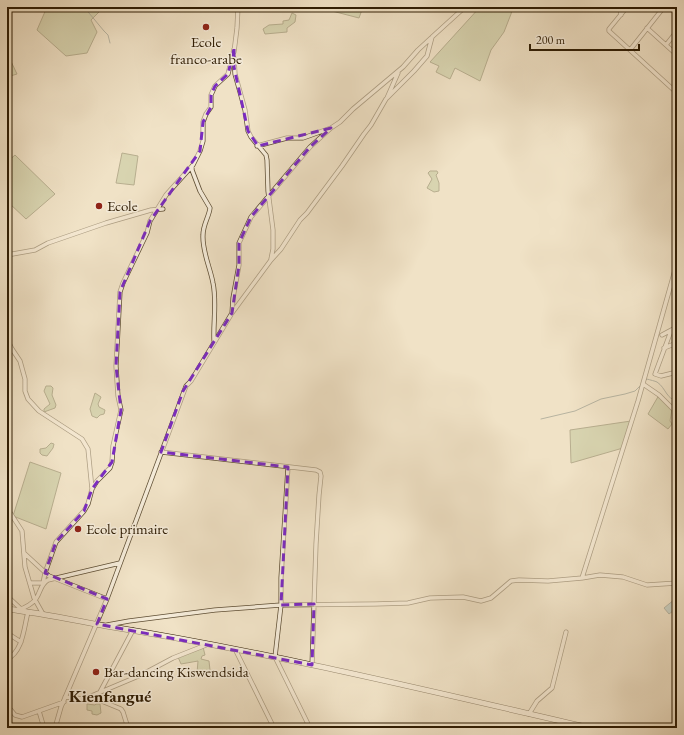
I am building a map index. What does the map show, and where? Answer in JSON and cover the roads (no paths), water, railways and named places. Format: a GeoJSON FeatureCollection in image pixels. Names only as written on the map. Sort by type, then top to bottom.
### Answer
{"type":"FeatureCollection","features":[{"type":"Feature","properties":{"kind":"main road"},"geometry":{"type":"LineString","coordinates":[[7,609],[18,609],[275,657],[591,728]]}},
{"type":"Feature","properties":{"kind":"street"},"geometry":{"type":"LineString","coordinates":[[214,342],[215,296],[205,252],[203,235],[210,208],[200,191],[192,170],[203,141],[203,122],[211,107],[211,95],[215,86],[228,74],[234,49],[238,7]]}},
{"type":"Feature","properties":{"kind":"street"},"geometry":{"type":"LineString","coordinates":[[232,313],[239,265],[239,243],[251,217],[310,147],[400,70],[465,7]]}},
{"type":"Feature","properties":{"kind":"street"},"geometry":{"type":"LineString","coordinates":[[620,7],[621,15]]}},
{"type":"Feature","properties":{"kind":"street"},"geometry":{"type":"LineString","coordinates":[[627,7],[609,31],[677,92]]}},
{"type":"Feature","properties":{"kind":"street"},"geometry":{"type":"LineString","coordinates":[[630,50],[664,7]]}},
{"type":"Feature","properties":{"kind":"street"},"geometry":{"type":"LineString","coordinates":[[647,28],[677,55]]}},
{"type":"Feature","properties":{"kind":"street"},"geometry":{"type":"LineString","coordinates":[[666,45],[677,31]]}},
{"type":"Feature","properties":{"kind":"street"},"geometry":{"type":"LineString","coordinates":[[386,99],[414,72],[427,56],[432,38]]}},
{"type":"Feature","properties":{"kind":"street"},"geometry":{"type":"LineString","coordinates":[[234,49],[234,67],[246,110],[248,130],[257,146],[266,155],[267,160],[268,197],[273,230],[271,260]]}},
{"type":"Feature","properties":{"kind":"street"},"geometry":{"type":"LineString","coordinates":[[55,728],[66,697],[107,599],[183,391],[232,313],[372,125],[386,99],[395,77],[400,70]]}},
{"type":"Feature","properties":{"kind":"street"},"geometry":{"type":"LineString","coordinates":[[257,146],[287,138],[304,138],[331,128]]}},
{"type":"Feature","properties":{"kind":"street"},"geometry":{"type":"LineString","coordinates":[[7,596],[18,609],[35,600],[43,583],[44,573],[54,546],[84,511],[88,504],[92,489],[97,481],[110,468],[121,410],[118,396],[116,366],[120,292],[146,233],[150,220],[166,195],[193,165]]}},
{"type":"Feature","properties":{"kind":"street"},"geometry":{"type":"LineString","coordinates":[[7,255],[35,250],[48,243],[106,223],[163,208]]}},
{"type":"Feature","properties":{"kind":"street"},"geometry":{"type":"LineString","coordinates":[[582,578],[643,384],[677,263]]}},
{"type":"Feature","properties":{"kind":"street"},"geometry":{"type":"LineString","coordinates":[[662,335],[677,327]]}},
{"type":"Feature","properties":{"kind":"street"},"geometry":{"type":"LineString","coordinates":[[671,331],[655,374],[661,376],[677,372]]}},
{"type":"Feature","properties":{"kind":"street"},"geometry":{"type":"LineString","coordinates":[[7,339],[20,361],[25,379],[25,391],[28,399],[39,411],[82,439],[86,444],[88,449],[92,489]]}},
{"type":"Feature","properties":{"kind":"street"},"geometry":{"type":"LineString","coordinates":[[664,348],[677,344]]}},
{"type":"Feature","properties":{"kind":"street"},"geometry":{"type":"LineString","coordinates":[[643,384],[659,395],[677,413]]}},
{"type":"Feature","properties":{"kind":"street"},"geometry":{"type":"LineString","coordinates":[[161,452],[316,470],[320,472],[312,665]]}},
{"type":"Feature","properties":{"kind":"street"},"geometry":{"type":"LineString","coordinates":[[288,467],[280,578],[281,605],[275,657],[310,728]]}},
{"type":"Feature","properties":{"kind":"street"},"geometry":{"type":"LineString","coordinates":[[7,508],[22,531],[25,568],[35,600],[44,614]]}},
{"type":"Feature","properties":{"kind":"street"},"geometry":{"type":"LineString","coordinates":[[24,553],[44,573],[107,599]]}},
{"type":"Feature","properties":{"kind":"street"},"geometry":{"type":"LineString","coordinates":[[30,583],[43,583],[54,578],[120,563]]}},
{"type":"Feature","properties":{"kind":"street"},"geometry":{"type":"LineString","coordinates":[[104,625],[129,620],[215,610],[281,605],[408,603],[430,598],[463,597],[481,601],[491,598],[511,581],[582,578],[600,575],[623,576],[648,585],[677,583]]}},
{"type":"Feature","properties":{"kind":"street"},"geometry":{"type":"LineString","coordinates":[[7,659],[14,655],[21,642],[28,612]]}},
{"type":"Feature","properties":{"kind":"street"},"geometry":{"type":"LineString","coordinates":[[100,692],[133,630]]}},
{"type":"Feature","properties":{"kind":"street"},"geometry":{"type":"LineString","coordinates":[[529,714],[537,701],[552,688],[566,632]]}},
{"type":"Feature","properties":{"kind":"street"},"geometry":{"type":"LineString","coordinates":[[7,633],[21,642]]}},
{"type":"Feature","properties":{"kind":"street"},"geometry":{"type":"LineString","coordinates":[[84,699],[141,675],[173,658],[201,646],[211,644]]}},
{"type":"Feature","properties":{"kind":"street"},"geometry":{"type":"LineString","coordinates":[[235,649],[274,728]]}},
{"type":"Feature","properties":{"kind":"street"},"geometry":{"type":"LineString","coordinates":[[66,697],[99,700],[121,709],[128,728]]}},
{"type":"Feature","properties":{"kind":"street"},"geometry":{"type":"LineString","coordinates":[[7,708],[12,710],[15,715],[22,717],[64,702]]}},
{"type":"Feature","properties":{"kind":"street"},"geometry":{"type":"LineString","coordinates":[[39,711],[44,728]]}},
{"type":"Feature","properties":{"kind":"water"},"geometry":{"type":"Polygon","coordinates":[[[675,599],[677,602],[677,608],[669,614],[664,608],[675,599]]]}},
{"type":"Feature","properties":{"kind":"waterway"},"geometry":{"type":"LineString","coordinates":[[84,7],[108,35],[110,43]]}},
{"type":"Feature","properties":{"kind":"waterway"},"geometry":{"type":"LineString","coordinates":[[645,381],[647,379],[657,382],[670,398],[677,401]]}},
{"type":"Feature","properties":{"kind":"waterway"},"geometry":{"type":"LineString","coordinates":[[541,419],[575,411],[601,399],[635,391],[640,386]]}},
{"type":"Feature","properties":{"kind":"place","name":"Ecole franco-arabe"},"geometry":{"type":"Point","coordinates":[206,27]}},
{"type":"Feature","properties":{"kind":"place","name":"Ecole"},"geometry":{"type":"Point","coordinates":[99,206]}},
{"type":"Feature","properties":{"kind":"place","name":"Ecole primaire"},"geometry":{"type":"Point","coordinates":[78,529]}},
{"type":"Feature","properties":{"kind":"place","name":"Bar-dancing Kiswendsida"},"geometry":{"type":"Point","coordinates":[96,672]}},
{"type":"Feature","properties":{"kind":"district","name":"Kienfangué"},"geometry":{"type":"Point","coordinates":[110,696]}}]}
